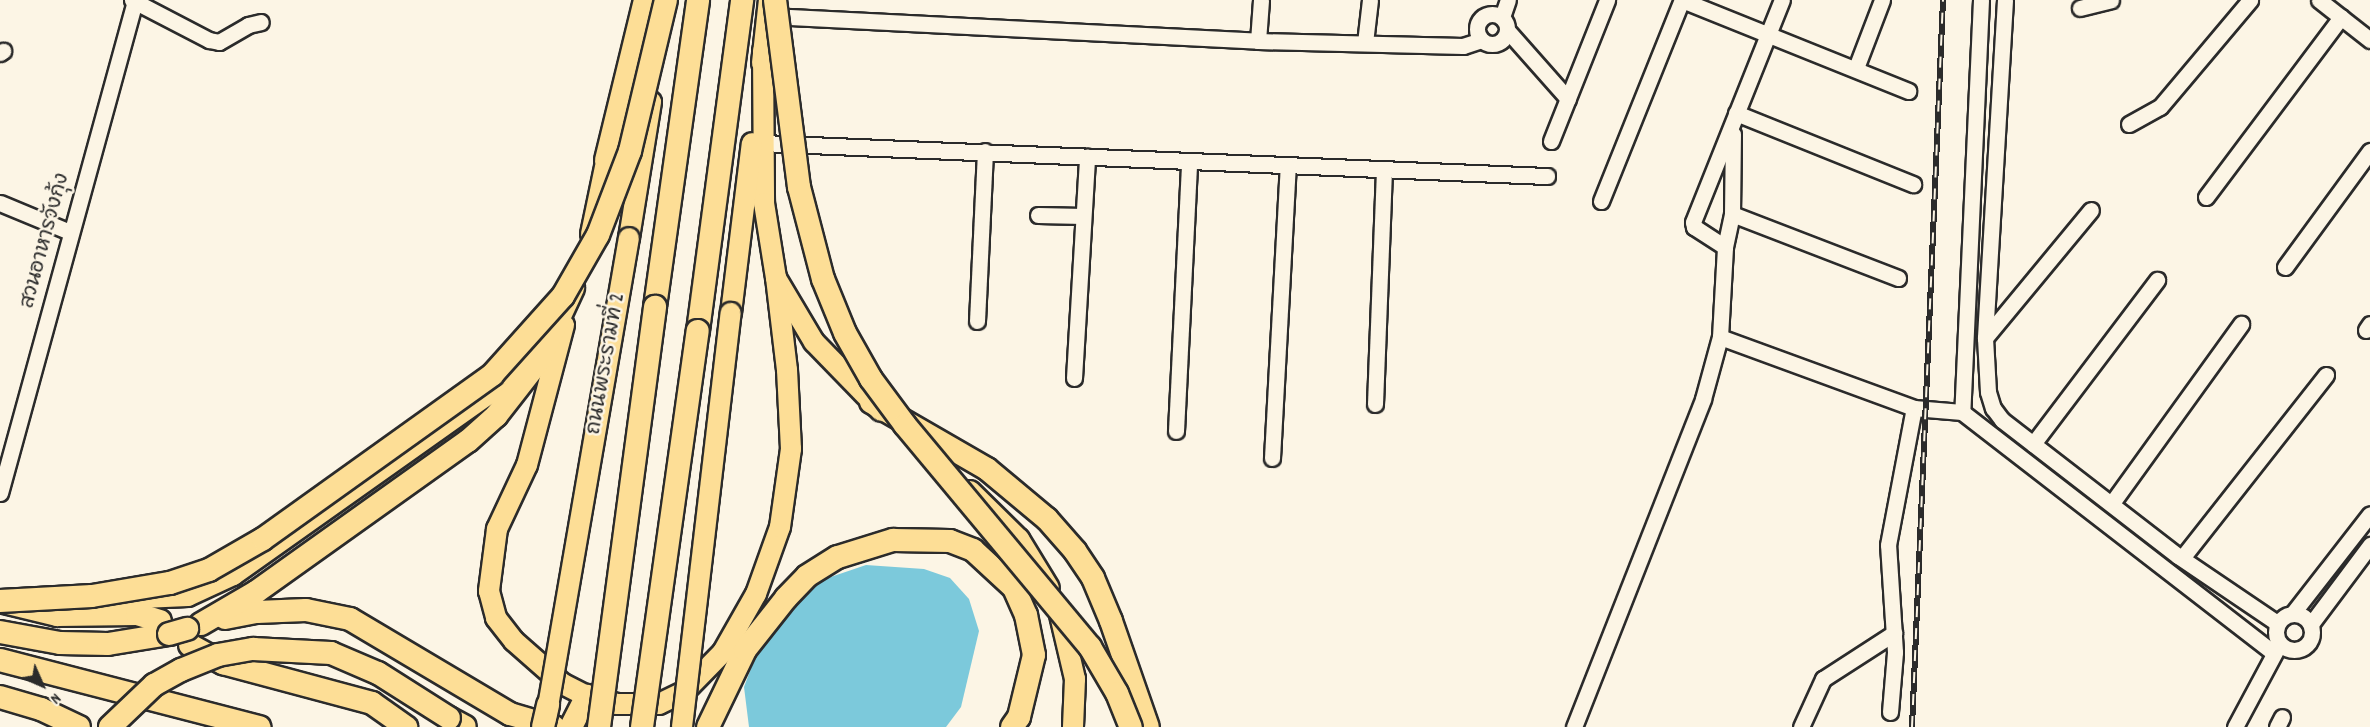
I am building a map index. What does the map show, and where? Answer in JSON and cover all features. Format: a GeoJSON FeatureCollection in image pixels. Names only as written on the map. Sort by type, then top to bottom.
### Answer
{"type":"FeatureCollection","features":[{"type":"Feature","properties":{"kind":"highway"},"geometry":{"type":"LineString","coordinates":[[0,600],[92,597],[170,583],[209,570],[263,538],[492,375],[563,296],[598,235],[630,151],[665,0]]}},
{"type":"Feature","properties":{"kind":"highway","name":"ถนนพระรามที่ 2"},"geometry":{"type":"LineString","coordinates":[[599,727],[698,0]]}},
{"type":"Feature","properties":{"kind":"highway"},"geometry":{"type":"LineString","coordinates":[[642,727],[742,0]]}},
{"type":"Feature","properties":{"kind":"highway"},"geometry":{"type":"LineString","coordinates":[[771,5],[799,187],[823,279],[845,333],[871,379],[905,425],[1090,647],[1117,693],[1131,727]]}},
{"type":"Feature","properties":{"kind":"highway"},"geometry":{"type":"LineString","coordinates":[[181,631],[256,592],[496,416],[539,361],[582,269]]}},
{"type":"Feature","properties":{"kind":"highway"},"geometry":{"type":"LineString","coordinates":[[871,402],[987,469],[1047,519],[1093,578],[1111,621],[1148,727]]}},
{"type":"Feature","properties":{"kind":"highway"},"geometry":{"type":"LineString","coordinates":[[708,727],[745,650],[786,598],[807,576],[838,556],[893,540],[950,542],[973,550],[994,566],[1014,588],[1026,615],[1034,655],[1019,717],[1012,727]]}},
{"type":"Feature","properties":{"kind":"highway"},"geometry":{"type":"LineString","coordinates":[[0,600],[57,615],[137,614],[181,631],[223,663],[372,703],[406,727]]}},
{"type":"Feature","properties":{"kind":"highway"},"geometry":{"type":"LineString","coordinates":[[0,632],[69,644],[108,644],[280,610],[306,610],[350,619],[510,714],[547,722]]}},
{"type":"Feature","properties":{"kind":"highway"},"geometry":{"type":"LineString","coordinates":[[110,727],[154,685],[218,655],[253,649],[331,653],[378,673],[457,722]]}},
{"type":"Feature","properties":{"kind":"highway"},"geometry":{"type":"LineString","coordinates":[[0,660],[260,727]]}},
{"type":"Feature","properties":{"kind":"highway"},"geometry":{"type":"LineString","coordinates":[[571,727],[587,696]]}},
{"type":"Feature","properties":{"kind":"highway"},"geometry":{"type":"LineString","coordinates":[[0,698],[41,709],[79,727]]}},
{"type":"Feature","properties":{"kind":"highway"},"geometry":{"type":"LineString","coordinates":[[178,705],[204,727]]}},
{"type":"Feature","properties":{"kind":"main road"},"geometry":{"type":"LineString","coordinates":[[644,0],[582,269],[527,465],[497,529],[489,591],[496,618],[514,641],[563,684],[587,696],[640,705],[659,704],[684,692],[723,652],[756,594],[780,526],[791,448],[787,370],[764,203],[762,142],[764,51]]}},
{"type":"Feature","properties":{"kind":"main road","name":"ถนนพระรามที่ 2"},"geometry":{"type":"LineString","coordinates":[[547,722],[629,238],[665,0]]}},
{"type":"Feature","properties":{"kind":"main road"},"geometry":{"type":"LineString","coordinates":[[682,727],[731,313],[771,5]]}},
{"type":"Feature","properties":{"kind":"main road"},"geometry":{"type":"LineString","coordinates":[[0,593],[100,600],[188,596],[212,588],[468,410],[516,369],[549,321],[579,257],[609,148]]}},
{"type":"Feature","properties":{"kind":"main road"},"geometry":{"type":"LineString","coordinates":[[776,278],[814,342],[871,402],[978,498],[1019,539],[1033,560],[1054,596],[1068,638],[1075,679],[1073,727]]}},
{"type":"Feature","properties":{"kind":"street"},"geometry":{"type":"LineString","coordinates":[[1258,41],[1261,0]]}},
{"type":"Feature","properties":{"kind":"street"},"geometry":{"type":"LineString","coordinates":[[1365,43],[1370,0]]}},
{"type":"Feature","properties":{"kind":"street"},"geometry":{"type":"LineString","coordinates":[[771,5],[1258,41],[1463,46],[1481,40],[1487,43],[1500,42],[1508,0]]}},
{"type":"Feature","properties":{"kind":"street"},"geometry":{"type":"LineString","coordinates":[[1551,141],[1606,0]]}},
{"type":"Feature","properties":{"kind":"street"},"geometry":{"type":"LineString","coordinates":[[1601,201],[1682,0],[1856,68],[1908,91]]}},
{"type":"Feature","properties":{"kind":"street"},"geometry":{"type":"LineString","coordinates":[[1725,247],[1694,227],[1693,222],[1782,0]]}},
{"type":"Feature","properties":{"kind":"street"},"geometry":{"type":"LineString","coordinates":[[1856,68],[1882,0]]}},
{"type":"Feature","properties":{"kind":"street"},"geometry":{"type":"LineString","coordinates":[[1962,412],[1981,0]]}},
{"type":"Feature","properties":{"kind":"street"},"geometry":{"type":"LineString","coordinates":[[2005,0],[1985,338],[1988,392],[1993,408],[2033,444],[2182,558],[2277,623]]}},
{"type":"Feature","properties":{"kind":"street"},"geometry":{"type":"LineString","coordinates":[[2080,9],[2111,0]]}},
{"type":"Feature","properties":{"kind":"street"},"geometry":{"type":"LineString","coordinates":[[2129,124],[2160,107],[2250,0]]}},
{"type":"Feature","properties":{"kind":"street"},"geometry":{"type":"LineString","coordinates":[[2319,0],[2370,40]]}},
{"type":"Feature","properties":{"kind":"street"},"geometry":{"type":"LineString","coordinates":[[133,1],[209,40],[219,42],[248,25],[261,22]]}},
{"type":"Feature","properties":{"kind":"street","name":"สวนอาหารวังกุ้ง"},"geometry":{"type":"LineString","coordinates":[[0,493],[133,1]]}},
{"type":"Feature","properties":{"kind":"street"},"geometry":{"type":"LineString","coordinates":[[1481,40],[1477,27],[1481,18],[1491,13],[1504,23],[1568,99]]}},
{"type":"Feature","properties":{"kind":"street"},"geometry":{"type":"LineString","coordinates":[[2206,197],[2341,17]]}},
{"type":"Feature","properties":{"kind":"street"},"geometry":{"type":"LineString","coordinates":[[1735,118],[1913,184]]}},
{"type":"Feature","properties":{"kind":"street"},"geometry":{"type":"LineString","coordinates":[[1574,727],[1703,399],[1720,337],[1725,247],[1732,214],[1735,118]]}},
{"type":"Feature","properties":{"kind":"street"},"geometry":{"type":"LineString","coordinates":[[762,142],[1547,176]]}},
{"type":"Feature","properties":{"kind":"street"},"geometry":{"type":"LineString","coordinates":[[977,321],[985,151]]}},
{"type":"Feature","properties":{"kind":"street"},"geometry":{"type":"LineString","coordinates":[[2285,267],[2370,151]]}},
{"type":"Feature","properties":{"kind":"street"},"geometry":{"type":"LineString","coordinates":[[1074,378],[1087,156]]}},
{"type":"Feature","properties":{"kind":"street"},"geometry":{"type":"LineString","coordinates":[[1176,431],[1189,162]]}},
{"type":"Feature","properties":{"kind":"street"},"geometry":{"type":"LineString","coordinates":[[1272,459],[1288,166]]}},
{"type":"Feature","properties":{"kind":"street"},"geometry":{"type":"LineString","coordinates":[[1375,404],[1384,169]]}},
{"type":"Feature","properties":{"kind":"street"},"geometry":{"type":"LineString","coordinates":[[0,203],[70,232]]}},
{"type":"Feature","properties":{"kind":"street"},"geometry":{"type":"LineString","coordinates":[[1985,338],[2091,210]]}},
{"type":"Feature","properties":{"kind":"street"},"geometry":{"type":"LineString","coordinates":[[1732,214],[1898,278]]}},
{"type":"Feature","properties":{"kind":"street"},"geometry":{"type":"LineString","coordinates":[[1038,215],[1083,216]]}},
{"type":"Feature","properties":{"kind":"street"},"geometry":{"type":"LineString","coordinates":[[2033,444],[2157,280]]}},
{"type":"Feature","properties":{"kind":"street"},"geometry":{"type":"LineString","coordinates":[[2112,503],[2241,324]]}},
{"type":"Feature","properties":{"kind":"street"},"geometry":{"type":"LineString","coordinates":[[1720,337],[1914,408],[1962,412],[2277,649],[2297,650],[2305,647],[2310,640],[2311,624],[2370,545]]}},
{"type":"Feature","properties":{"kind":"street"},"geometry":{"type":"LineString","coordinates":[[2182,558],[2326,375]]}},
{"type":"Feature","properties":{"kind":"street"},"geometry":{"type":"LineString","coordinates":[[1890,712],[1895,669],[1888,545],[1914,408]]}},
{"type":"Feature","properties":{"kind":"street"},"geometry":{"type":"LineString","coordinates":[[2277,623],[2292,613],[2370,514]]}},
{"type":"Feature","properties":{"kind":"street"},"geometry":{"type":"LineString","coordinates":[[2292,613],[2306,618],[2311,624]]}},
{"type":"Feature","properties":{"kind":"street"},"geometry":{"type":"LineString","coordinates":[[2235,727],[2277,649],[2277,623]]}},
{"type":"Feature","properties":{"kind":"street"},"geometry":{"type":"LineString","coordinates":[[1801,727],[1823,679],[1894,633]]}},
{"type":"Feature","properties":{"kind":"water"},"geometry":{"type":"Polygon","coordinates":[[[866,565],[924,569],[950,578],[969,599],[979,631],[961,707],[946,727],[749,727],[744,687],[760,644],[786,606],[816,582],[866,565]]]}},
{"type":"Feature","properties":{"kind":"railway"},"geometry":{"type":"LineString","coordinates":[[1912,727],[1943,0]]}}]}
